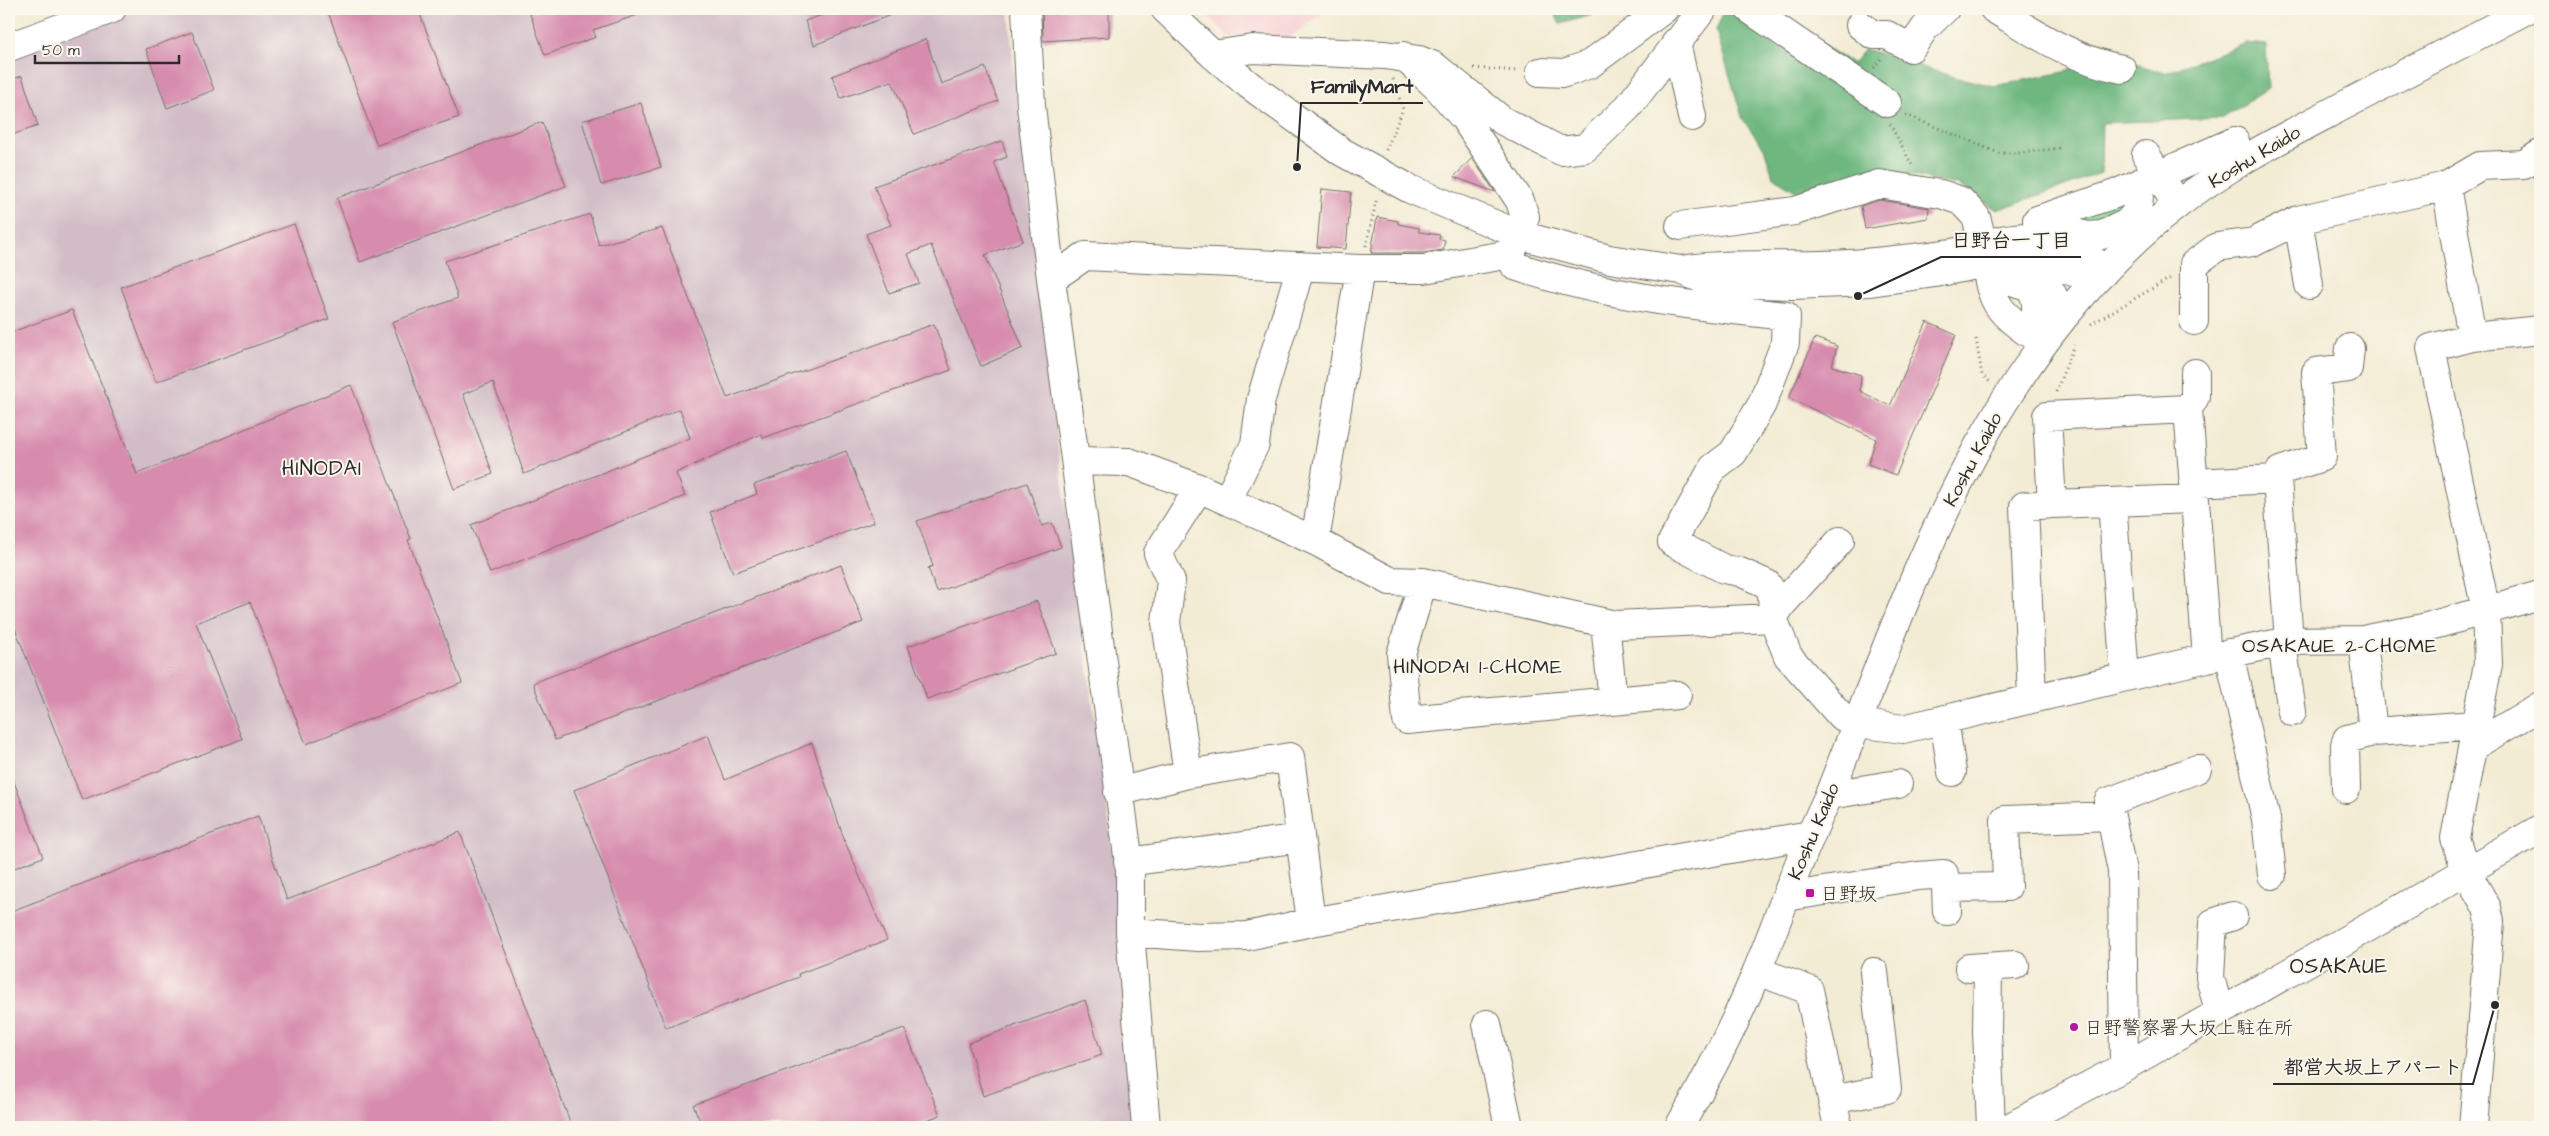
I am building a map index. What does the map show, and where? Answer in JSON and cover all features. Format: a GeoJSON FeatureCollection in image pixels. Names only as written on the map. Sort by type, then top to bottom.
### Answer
{"type":"FeatureCollection","features":[{"type":"Feature","properties":{"kind":"street"},"geometry":{"type":"LineString","coordinates":[[11,40],[84,14],[112,9]]}},
{"type":"Feature","properties":{"kind":"street"},"geometry":{"type":"LineString","coordinates":[[1026,9],[1031,106],[1051,279],[1128,862],[1130,932],[1146,1127]]}},
{"type":"Feature","properties":{"kind":"street"},"geometry":{"type":"LineString","coordinates":[[1165,9],[1213,55],[1285,112],[1342,152],[1516,245],[1681,270],[1712,282],[1792,285],[1870,282],[1935,273],[2012,258],[2039,258],[2073,272],[2103,273]]}},
{"type":"Feature","properties":{"kind":"street"},"geometry":{"type":"LineString","coordinates":[[1540,72],[1565,72],[1590,64],[1664,9]]}},
{"type":"Feature","properties":{"kind":"street"},"geometry":{"type":"LineString","coordinates":[[1213,55],[1253,49],[1394,55],[1434,66],[1503,121],[1562,151],[1585,148],[1628,107],[1703,9]]}},
{"type":"Feature","properties":{"kind":"street"},"geometry":{"type":"LineString","coordinates":[[1749,9],[1887,104]]}},
{"type":"Feature","properties":{"kind":"street"},"geometry":{"type":"LineString","coordinates":[[1860,25],[1874,35],[1887,35],[1911,48],[1925,28],[1945,9]]}},
{"type":"Feature","properties":{"kind":"street"},"geometry":{"type":"LineString","coordinates":[[1994,9],[2070,54],[2101,65],[2122,69]]}},
{"type":"Feature","properties":{"kind":"street","name":"Koshu Kaido"},"geometry":{"type":"LineString","coordinates":[[1679,1127],[1731,1031],[1757,971],[1810,835],[1829,795],[1950,499],[1990,423],[2047,336],[2103,273],[2177,205],[2220,175],[2280,139],[2528,9]]}},
{"type":"Feature","properties":{"kind":"street"},"geometry":{"type":"LineString","coordinates":[[1676,42],[1692,117]]}},
{"type":"Feature","properties":{"kind":"street"},"geometry":{"type":"LineString","coordinates":[[1394,55],[1439,89],[1464,118],[1520,201],[1525,218],[1516,245],[1515,266],[1604,290],[1690,306],[1786,316],[1785,342],[1762,404],[1733,453],[1713,468],[1672,542],[1724,569],[1740,572],[1767,584],[1772,592],[1773,618],[1788,656],[1841,716],[1857,723],[1903,729],[2125,676],[2285,642],[2363,640],[2423,628],[2540,595]]}},
{"type":"Feature","properties":{"kind":"street"},"geometry":{"type":"LineString","coordinates":[[2177,205],[2148,170],[2235,142]]}},
{"type":"Feature","properties":{"kind":"street"},"geometry":{"type":"LineString","coordinates":[[2194,321],[2194,264],[2217,248],[2254,242],[2298,220],[2446,186],[2480,166],[2524,164],[2540,154]]}},
{"type":"Feature","properties":{"kind":"street"},"geometry":{"type":"LineString","coordinates":[[1680,226],[1794,211],[1879,184],[1961,200],[1976,217],[1987,262]]}},
{"type":"Feature","properties":{"kind":"street"},"geometry":{"type":"LineString","coordinates":[[2446,186],[2472,337]]}},
{"type":"Feature","properties":{"kind":"street"},"geometry":{"type":"LineString","coordinates":[[2298,220],[2309,285]]}},
{"type":"Feature","properties":{"kind":"street"},"geometry":{"type":"LineString","coordinates":[[1051,279],[1085,256],[1360,269],[1424,268],[1516,245]]}},
{"type":"Feature","properties":{"kind":"street"},"geometry":{"type":"LineString","coordinates":[[1987,262],[2011,263],[2030,269],[2043,280],[2054,296],[2054,314],[2047,336]]}},
{"type":"Feature","properties":{"kind":"street"},"geometry":{"type":"LineString","coordinates":[[1227,501],[1255,444],[1262,399],[1301,266]]}},
{"type":"Feature","properties":{"kind":"street"},"geometry":{"type":"LineString","coordinates":[[1315,541],[1360,269]]}},
{"type":"Feature","properties":{"kind":"street"},"geometry":{"type":"LineString","coordinates":[[2473,1127],[2490,922],[2486,908],[2466,871],[2455,838],[2488,664],[2486,611],[2431,348],[2472,337],[2540,330]]}},
{"type":"Feature","properties":{"kind":"street"},"geometry":{"type":"LineString","coordinates":[[2292,712],[2285,642],[2277,479],[2280,470],[2322,457],[2316,372],[2348,368],[2350,348]]}},
{"type":"Feature","properties":{"kind":"street"},"geometry":{"type":"LineString","coordinates":[[2195,373],[2195,398],[2188,409],[2194,491],[2218,656],[2266,819],[2272,875]]}},
{"type":"Feature","properties":{"kind":"street"},"geometry":{"type":"LineString","coordinates":[[2052,504],[2047,416],[2188,409]]}},
{"type":"Feature","properties":{"kind":"street"},"geometry":{"type":"LineString","coordinates":[[1076,461],[1129,462],[1200,488],[1315,541],[1390,581],[1423,582],[1615,625],[1773,618]]}},
{"type":"Feature","properties":{"kind":"street"},"geometry":{"type":"LineString","coordinates":[[2032,698],[2024,506],[2112,502],[2277,479]]}},
{"type":"Feature","properties":{"kind":"street"},"geometry":{"type":"LineString","coordinates":[[1188,774],[1166,622],[1170,581],[1158,553],[1200,488]]}},
{"type":"Feature","properties":{"kind":"street"},"geometry":{"type":"LineString","coordinates":[[2112,502],[2125,676]]}},
{"type":"Feature","properties":{"kind":"street"},"geometry":{"type":"LineString","coordinates":[[1773,618],[1782,604],[1840,541]]}},
{"type":"Feature","properties":{"kind":"street"},"geometry":{"type":"LineString","coordinates":[[1423,582],[1401,654],[1407,720],[1677,695]]}},
{"type":"Feature","properties":{"kind":"street"},"geometry":{"type":"LineString","coordinates":[[1606,623],[1613,701]]}},
{"type":"Feature","properties":{"kind":"street"},"geometry":{"type":"LineString","coordinates":[[2363,640],[2373,732]]}},
{"type":"Feature","properties":{"kind":"street"},"geometry":{"type":"LineString","coordinates":[[2346,789],[2345,745],[2347,739],[2373,732],[2474,736],[2540,706]]}},
{"type":"Feature","properties":{"kind":"street"},"geometry":{"type":"LineString","coordinates":[[1944,719],[1952,772]]}},
{"type":"Feature","properties":{"kind":"street"},"geometry":{"type":"LineString","coordinates":[[1118,792],[1188,774],[1290,757],[1311,922]]}},
{"type":"Feature","properties":{"kind":"street"},"geometry":{"type":"LineString","coordinates":[[2124,1067],[2122,871],[2108,802],[2197,769]]}},
{"type":"Feature","properties":{"kind":"street"},"geometry":{"type":"LineString","coordinates":[[1829,795],[1898,784]]}},
{"type":"Feature","properties":{"kind":"street"},"geometry":{"type":"LineString","coordinates":[[1786,897],[1918,876],[1944,874],[1947,900],[2006,887],[2006,820],[2110,816]]}},
{"type":"Feature","properties":{"kind":"street"},"geometry":{"type":"LineString","coordinates":[[2010,1127],[2124,1067],[2540,829]]}},
{"type":"Feature","properties":{"kind":"street"},"geometry":{"type":"LineString","coordinates":[[1130,932],[1198,937],[1247,936],[1311,922],[1810,835]]}},
{"type":"Feature","properties":{"kind":"street"},"geometry":{"type":"LineString","coordinates":[[1128,862],[1300,838]]}},
{"type":"Feature","properties":{"kind":"street"},"geometry":{"type":"LineString","coordinates":[[2219,1011],[2210,977],[2213,923],[2233,916]]}},
{"type":"Feature","properties":{"kind":"street"},"geometry":{"type":"LineString","coordinates":[[1991,1127],[1987,1031],[1978,968],[2015,965]]}},
{"type":"Feature","properties":{"kind":"street"},"geometry":{"type":"LineString","coordinates":[[1757,971],[1809,990],[1838,1127]]}},
{"type":"Feature","properties":{"kind":"street"},"geometry":{"type":"LineString","coordinates":[[1832,1100],[1887,1089],[1873,972]]}},
{"type":"Feature","properties":{"kind":"street"},"geometry":{"type":"LineString","coordinates":[[1487,1024],[1509,1127]]}},
{"type":"Feature","properties":{"kind":"path"},"geometry":{"type":"LineString","coordinates":[[1385,151],[1403,109],[1394,55]]}},
{"type":"Feature","properties":{"kind":"path"},"geometry":{"type":"LineString","coordinates":[[1472,68],[1540,72]]}},
{"type":"Feature","properties":{"kind":"path"},"geometry":{"type":"LineString","coordinates":[[1887,104],[1899,112],[1999,153],[2021,153],[2062,148]]}},
{"type":"Feature","properties":{"kind":"path"},"geometry":{"type":"LineString","coordinates":[[1887,104],[1888,119],[1926,192]]}},
{"type":"Feature","properties":{"kind":"path"},"geometry":{"type":"LineString","coordinates":[[1360,269],[1377,198]]}},
{"type":"Feature","properties":{"kind":"path"},"geometry":{"type":"LineString","coordinates":[[2087,326],[2194,264]]}},
{"type":"Feature","properties":{"kind":"path"},"geometry":{"type":"LineString","coordinates":[[1976,339],[1982,375],[1992,383]]}},
{"type":"Feature","properties":{"kind":"path"},"geometry":{"type":"LineString","coordinates":[[2047,416],[2076,339]]}},
{"type":"Feature","properties":{"kind":"shaded area"},"geometry":{"type":"Polygon","coordinates":[[[141,9],[1009,9],[1014,71],[1062,479],[1116,874],[1136,1127],[9,1127],[9,58],[141,9]]]}},
{"type":"Feature","properties":{"kind":"shaded area"},"geometry":{"type":"Polygon","coordinates":[[[1201,9],[1330,9],[1284,41],[1229,36],[1201,9]]]}},
{"type":"Feature","properties":{"kind":"green space"},"geometry":{"type":"Polygon","coordinates":[[[1552,9],[1595,9],[1592,15],[1560,24],[1552,9]]]}},
{"type":"Feature","properties":{"kind":"green space"},"geometry":{"type":"Polygon","coordinates":[[[1725,9],[1769,9],[1853,64],[1865,49],[1954,77],[1995,86],[2064,72],[2099,53],[2165,73],[2246,43],[2266,45],[2268,89],[2223,118],[2102,123],[2101,173],[1997,210],[1959,185],[1878,169],[1802,195],[1773,177],[1764,148],[1743,120],[1716,30],[1725,9]]]}},
{"type":"Feature","properties":{"kind":"green space"},"geometry":{"type":"Polygon","coordinates":[[[2135,190],[2132,208],[2088,230],[2075,213],[2135,190]]]}},
{"type":"Feature","properties":{"kind":"building"},"geometry":{"type":"Polygon","coordinates":[[[327,9],[418,9],[459,117],[377,145],[327,9]]]}},
{"type":"Feature","properties":{"kind":"building"},"geometry":{"type":"Polygon","coordinates":[[[545,9],[648,9],[649,11],[593,30],[596,37],[545,55],[530,14],[545,9]]]}},
{"type":"Feature","properties":{"kind":"building"},"geometry":{"type":"Polygon","coordinates":[[[839,9],[903,10],[814,45],[805,21],[839,9]]]}},
{"type":"Feature","properties":{"kind":"building"},"geometry":{"type":"Polygon","coordinates":[[[1042,9],[1109,9],[1109,37],[1043,41],[1042,9]]]}},
{"type":"Feature","properties":{"kind":"building"},"geometry":{"type":"Polygon","coordinates":[[[192,32],[214,90],[167,108],[146,49],[192,32]]]}},
{"type":"Feature","properties":{"kind":"building"},"geometry":{"type":"Polygon","coordinates":[[[926,39],[941,84],[985,67],[998,101],[914,134],[892,81],[841,98],[832,76],[926,39]]]}},
{"type":"Feature","properties":{"kind":"building"},"geometry":{"type":"Polygon","coordinates":[[[22,76],[38,126],[9,136],[9,80],[22,76]]]}},
{"type":"Feature","properties":{"kind":"building"},"geometry":{"type":"Polygon","coordinates":[[[641,103],[661,167],[601,185],[582,121],[641,103]]]}},
{"type":"Feature","properties":{"kind":"building"},"geometry":{"type":"Polygon","coordinates":[[[542,122],[566,186],[360,262],[337,198],[542,122]]]}},
{"type":"Feature","properties":{"kind":"building"},"geometry":{"type":"Polygon","coordinates":[[[1002,141],[1007,157],[994,162],[1023,241],[985,255],[1023,348],[981,366],[931,245],[908,254],[919,283],[889,293],[866,234],[891,225],[874,186],[1002,141]]]}},
{"type":"Feature","properties":{"kind":"building"},"geometry":{"type":"Polygon","coordinates":[[[1472,158],[1495,192],[1454,177],[1472,158]]]}},
{"type":"Feature","properties":{"kind":"building"},"geometry":{"type":"Polygon","coordinates":[[[1322,189],[1351,192],[1346,249],[1317,247],[1322,189]]]}},
{"type":"Feature","properties":{"kind":"building"},"geometry":{"type":"Polygon","coordinates":[[[1880,200],[1929,208],[1928,218],[1865,229],[1861,206],[1880,200]]]}},
{"type":"Feature","properties":{"kind":"building"},"geometry":{"type":"Polygon","coordinates":[[[590,214],[599,245],[662,228],[727,398],[934,324],[951,370],[763,438],[761,434],[676,473],[685,496],[490,573],[471,525],[690,438],[680,409],[524,474],[493,382],[463,394],[493,474],[454,489],[392,322],[458,298],[445,261],[590,214]]]}},
{"type":"Feature","properties":{"kind":"building"},"geometry":{"type":"Polygon","coordinates":[[[1377,217],[1419,228],[1419,232],[1440,235],[1439,239],[1445,240],[1443,250],[1423,253],[1371,253],[1377,217]]]}},
{"type":"Feature","properties":{"kind":"building"},"geometry":{"type":"Polygon","coordinates":[[[294,224],[329,319],[156,382],[121,287],[294,224]]]}},
{"type":"Feature","properties":{"kind":"building"},"geometry":{"type":"Polygon","coordinates":[[[72,310],[137,474],[351,385],[411,539],[408,540],[462,683],[306,744],[250,602],[196,623],[242,739],[82,800],[9,613],[9,333],[72,310]]]}},
{"type":"Feature","properties":{"kind":"building"},"geometry":{"type":"Polygon","coordinates":[[[1927,322],[1956,335],[1896,475],[1868,464],[1876,439],[1789,398],[1815,338],[1837,346],[1832,366],[1861,375],[1860,391],[1890,406],[1927,322]]]}},
{"type":"Feature","properties":{"kind":"building"},"geometry":{"type":"Polygon","coordinates":[[[846,451],[874,522],[733,573],[710,512],[757,494],[754,485],[846,451]]]}},
{"type":"Feature","properties":{"kind":"building"},"geometry":{"type":"Polygon","coordinates":[[[1027,483],[1042,526],[1052,523],[1061,547],[937,592],[928,568],[933,566],[917,521],[1027,483]]]}},
{"type":"Feature","properties":{"kind":"building"},"geometry":{"type":"Polygon","coordinates":[[[841,565],[863,622],[555,740],[533,683],[841,565]]]}},
{"type":"Feature","properties":{"kind":"building"},"geometry":{"type":"Polygon","coordinates":[[[1037,601],[1056,653],[927,699],[908,646],[1037,601]]]}},
{"type":"Feature","properties":{"kind":"building"},"geometry":{"type":"Polygon","coordinates":[[[708,735],[725,780],[812,743],[845,842],[887,940],[798,974],[799,977],[666,1028],[574,790],[708,735]]]}},
{"type":"Feature","properties":{"kind":"building"},"geometry":{"type":"Polygon","coordinates":[[[9,769],[43,857],[9,870],[9,769]]]}},
{"type":"Feature","properties":{"kind":"building"},"geometry":{"type":"Polygon","coordinates":[[[258,816],[287,900],[460,832],[572,1127],[9,1127],[9,912],[258,816]]]}},
{"type":"Feature","properties":{"kind":"building"},"geometry":{"type":"Polygon","coordinates":[[[1085,1000],[1102,1055],[983,1096],[968,1043],[1085,1000]]]}},
{"type":"Feature","properties":{"kind":"building"},"geometry":{"type":"Polygon","coordinates":[[[904,1028],[940,1115],[908,1127],[703,1127],[693,1105],[904,1028]]]}},
{"type":"Feature","properties":{"kind":"place","name":"FamilyMart"},"geometry":{"type":"Point","coordinates":[1297,167]}},
{"type":"Feature","properties":{"kind":"place","name":"日野台一丁目"},"geometry":{"type":"Point","coordinates":[1858,296]}},
{"type":"Feature","properties":{"kind":"place","name":"日野坂"},"geometry":{"type":"Point","coordinates":[1810,893]}},
{"type":"Feature","properties":{"kind":"place","name":"都営大坂上アパート"},"geometry":{"type":"Point","coordinates":[2495,1005]}},
{"type":"Feature","properties":{"kind":"place","name":"日野警察署大坂上駐在所"},"geometry":{"type":"Point","coordinates":[2074,1027]}},
{"type":"Feature","properties":{"kind":"district","name":"HINODAI"},"geometry":{"type":"Point","coordinates":[322,468]}},
{"type":"Feature","properties":{"kind":"district","name":"OSAKAUE 2-CHOME"},"geometry":{"type":"Point","coordinates":[2340,645]}},
{"type":"Feature","properties":{"kind":"district","name":"HINODAI 1-CHOME"},"geometry":{"type":"Point","coordinates":[1478,666]}},
{"type":"Feature","properties":{"kind":"district","name":"OSAKAUE"},"geometry":{"type":"Point","coordinates":[2339,966]}}]}
